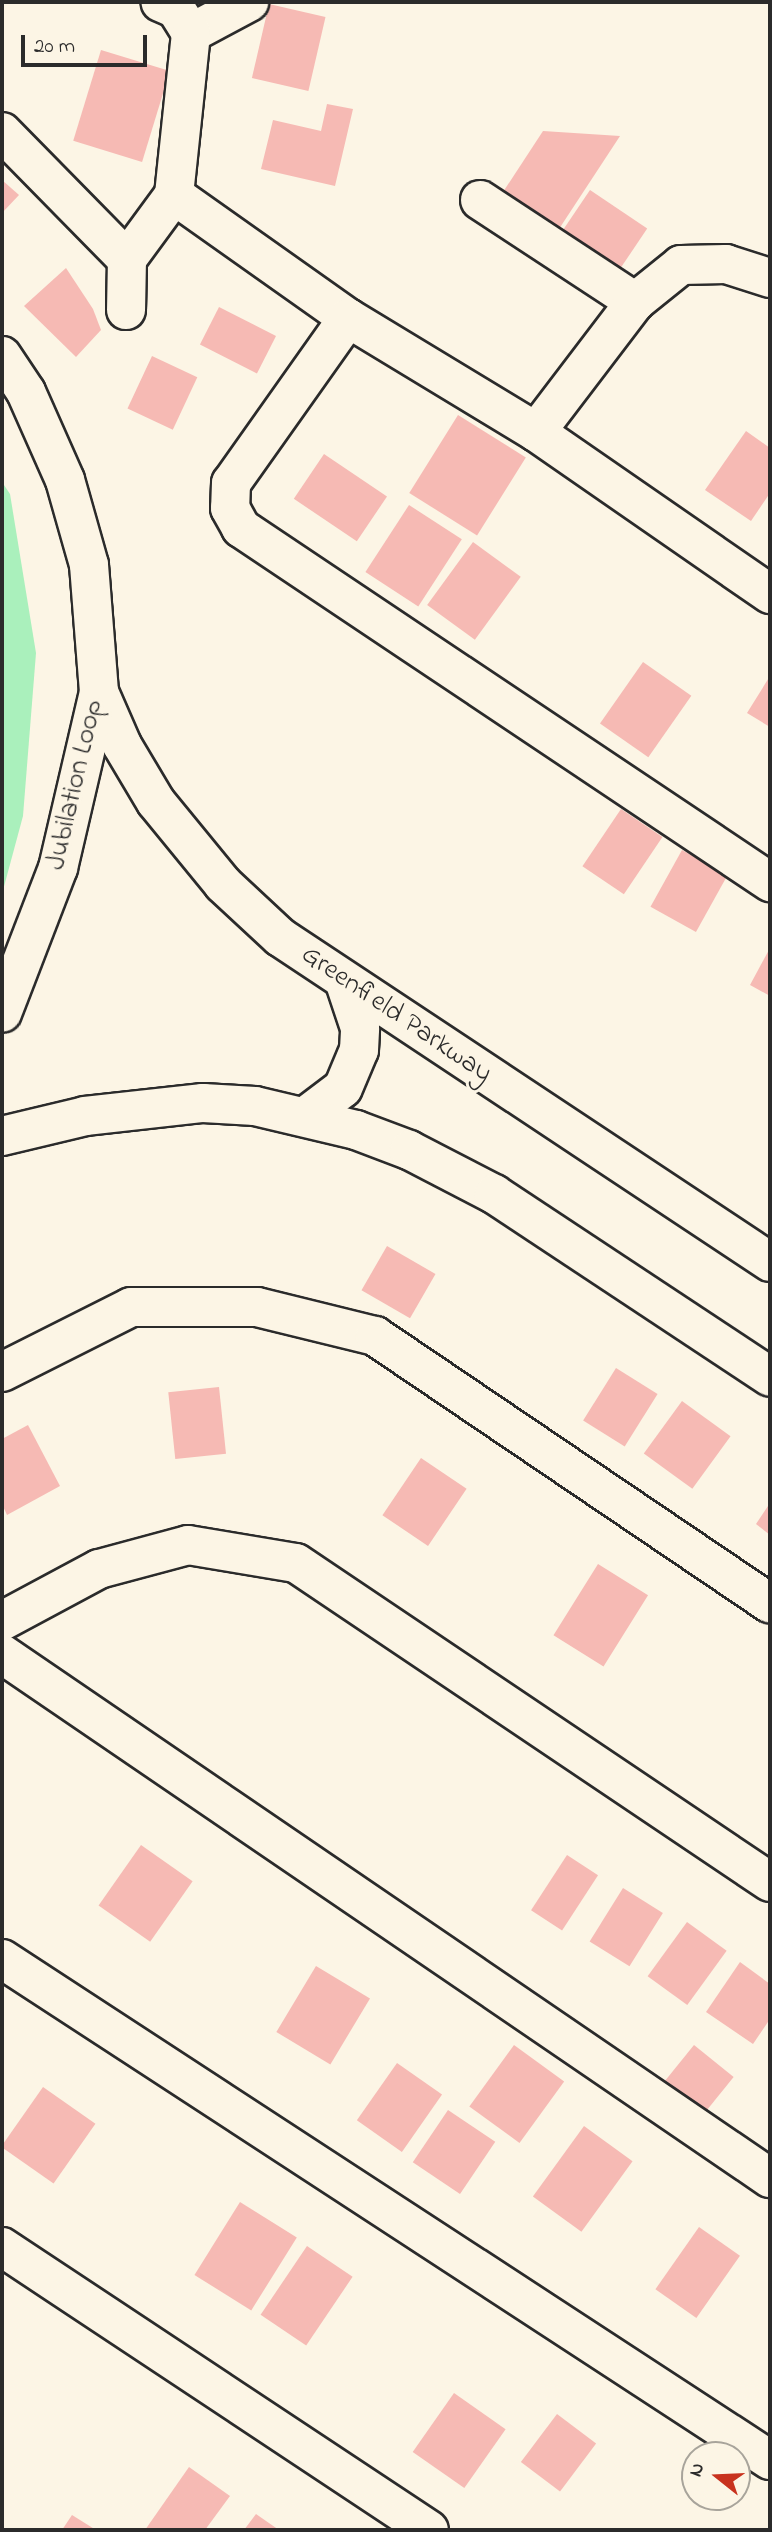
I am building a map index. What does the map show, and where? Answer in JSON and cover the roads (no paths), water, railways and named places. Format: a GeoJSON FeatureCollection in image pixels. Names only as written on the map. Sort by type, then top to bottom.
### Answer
{"type":"FeatureCollection","features":[{"type":"Feature","properties":{"kind":"street"},"geometry":{"type":"LineString","coordinates":[[126,310],[127,259],[174,195],[191,33],[176,9],[160,2]]}},
{"type":"Feature","properties":{"kind":"street"},"geometry":{"type":"LineString","coordinates":[[191,33],[250,2]]}},
{"type":"Feature","properties":{"kind":"street"},"geometry":{"type":"LineString","coordinates":[[2,132],[127,259]]}},
{"type":"Feature","properties":{"kind":"street"},"geometry":{"type":"LineString","coordinates":[[174,195],[348,318],[536,432],[770,594]]}},
{"type":"Feature","properties":{"kind":"street"},"geometry":{"type":"LineString","coordinates":[[480,200],[635,302]]}},
{"type":"Feature","properties":{"kind":"street"},"geometry":{"type":"LineString","coordinates":[[536,432],[635,302],[681,265],[726,264],[770,278]]}},
{"type":"Feature","properties":{"kind":"street"},"geometry":{"type":"LineString","coordinates":[[348,318],[231,483],[230,508],[241,528],[770,882]]}},
{"type":"Feature","properties":{"kind":"street","name":"Jubilation Loop"},"geometry":{"type":"LineString","coordinates":[[2,356],[26,392],[65,480],[89,565],[99,692],[58,868],[2,1013]]}},
{"type":"Feature","properties":{"kind":"street","name":"Greenfield Parkway"},"geometry":{"type":"LineString","coordinates":[[99,692],[135,769],[188,843],[280,937],[345,984],[770,1262]]}},
{"type":"Feature","properties":{"kind":"street"},"geometry":{"type":"LineString","coordinates":[[306,1116],[343,1088],[359,1050],[360,1028],[345,984]]}},
{"type":"Feature","properties":{"kind":"street"},"geometry":{"type":"LineString","coordinates":[[2,1136],[85,1116],[203,1103],[256,1105],[306,1116],[409,1150],[494,1195],[770,1377]]}},
{"type":"Feature","properties":{"kind":"street"},"geometry":{"type":"LineString","coordinates":[[2,1373],[131,1307],[257,1307],[375,1336],[770,1603]]}},
{"type":"Feature","properties":{"kind":"street"},"geometry":{"type":"LineString","coordinates":[[2,1621],[99,1569],[188,1545],[296,1563],[770,1882]]}},
{"type":"Feature","properties":{"kind":"street"},"geometry":{"type":"LineString","coordinates":[[2,1654],[770,2178]]}},
{"type":"Feature","properties":{"kind":"street"},"geometry":{"type":"LineString","coordinates":[[2,1959],[770,2460]]}},
{"type":"Feature","properties":{"kind":"street"},"geometry":{"type":"LineString","coordinates":[[2,2248],[429,2530]]}}]}
